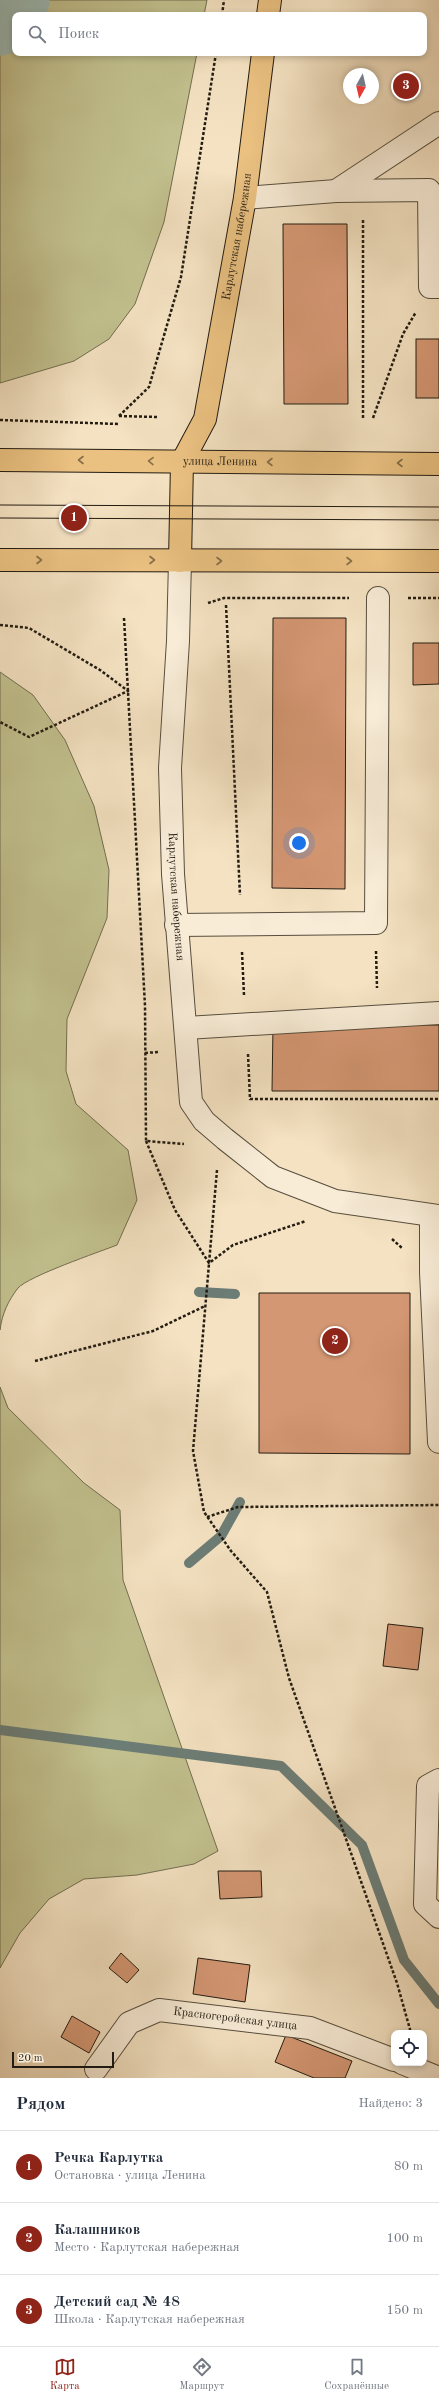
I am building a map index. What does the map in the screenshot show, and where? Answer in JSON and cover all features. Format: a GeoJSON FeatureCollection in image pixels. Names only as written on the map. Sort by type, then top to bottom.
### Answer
{"type":"FeatureCollection","features":[{"type":"Feature","properties":{"kind":"main road"},"geometry":{"type":"LineString","coordinates":[[268,12],[270,0]]}},
{"type":"Feature","properties":{"kind":"main road","name":"Карлутская набережная"},"geometry":{"type":"LineString","coordinates":[[182,462],[205,419],[245,198],[263,56]]}},
{"type":"Feature","properties":{"kind":"main road","name":"улица Ленина"},"geometry":{"type":"LineString","coordinates":[[0,460],[439,464]]}},
{"type":"Feature","properties":{"kind":"main road"},"geometry":{"type":"LineString","coordinates":[[180,561],[182,462]]}},
{"type":"Feature","properties":{"kind":"main road"},"geometry":{"type":"LineString","coordinates":[[0,560],[439,561]]}},
{"type":"Feature","properties":{"kind":"street"},"geometry":{"type":"LineString","coordinates":[[336,190],[439,123]]}},
{"type":"Feature","properties":{"kind":"street"},"geometry":{"type":"LineString","coordinates":[[245,198],[336,190],[434,186],[435,287]]}},
{"type":"Feature","properties":{"kind":"street","name":"Карлутская набережная"},"geometry":{"type":"LineString","coordinates":[[180,561],[178,641],[170,768],[176,925],[186,1028],[191,1102],[204,1120],[225,1140],[273,1177],[334,1201],[435,1216]]}},
{"type":"Feature","properties":{"kind":"street"},"geometry":{"type":"LineString","coordinates":[[176,925],[376,923],[378,598]]}},
{"type":"Feature","properties":{"kind":"street"},"geometry":{"type":"LineString","coordinates":[[186,1028],[439,1013]]}},
{"type":"Feature","properties":{"kind":"street"},"geometry":{"type":"LineString","coordinates":[[435,1216],[431,1272],[439,1442]]}},
{"type":"Feature","properties":{"kind":"street"},"geometry":{"type":"LineString","coordinates":[[439,1780],[428,1786],[425,1904],[439,1917]]}},
{"type":"Feature","properties":{"kind":"street","name":"Красногеройская улица"},"geometry":{"type":"LineString","coordinates":[[96,2068],[129,2023],[159,2010],[310,2028],[391,2059]]}},
{"type":"Feature","properties":{"kind":"street"},"geometry":{"type":"LineString","coordinates":[[409,2066],[439,2078]]}},
{"type":"Feature","properties":{"kind":"path"},"geometry":{"type":"LineString","coordinates":[[222,12],[224,0]]}},
{"type":"Feature","properties":{"kind":"path"},"geometry":{"type":"LineString","coordinates":[[158,417],[119,416],[149,387],[182,277],[216,56]]}},
{"type":"Feature","properties":{"kind":"path"},"geometry":{"type":"LineString","coordinates":[[362,418],[363,190]]}},
{"type":"Feature","properties":{"kind":"path"},"geometry":{"type":"LineString","coordinates":[[373,418],[403,334],[435,287]]}},
{"type":"Feature","properties":{"kind":"path"},"geometry":{"type":"LineString","coordinates":[[0,420],[119,424]]}},
{"type":"Feature","properties":{"kind":"path"},"geometry":{"type":"LineString","coordinates":[[205,604],[224,598],[439,598]]}},
{"type":"Feature","properties":{"kind":"path"},"geometry":{"type":"LineString","coordinates":[[0,625],[29,628],[100,670],[128,691],[29,737],[0,722]]}},
{"type":"Feature","properties":{"kind":"path"},"geometry":{"type":"LineString","coordinates":[[376,923],[377,1016]]}},
{"type":"Feature","properties":{"kind":"path"},"geometry":{"type":"LineString","coordinates":[[146,1142],[175,1210],[209,1263],[233,1245],[310,1220]]}},
{"type":"Feature","properties":{"kind":"path"},"geometry":{"type":"LineString","coordinates":[[35,1361],[153,1331],[205,1306]]}},
{"type":"Feature","properties":{"kind":"path"},"geometry":{"type":"LineString","coordinates":[[207,1518],[238,1507],[439,1505]]}},
{"type":"Feature","properties":{"kind":"path"},"geometry":{"type":"LineString","coordinates":[[216,1529],[227,1543],[231,1551],[267,1592],[289,1678],[397,1983],[410,2030]]}},
{"type":"Feature","properties":{"kind":"shaded area"},"geometry":{"type":"Polygon","coordinates":[[[0,0],[207,0],[205,12],[12,12],[12,56],[196,56],[164,222],[135,304],[109,339],[74,361],[0,383],[0,0]]]}},
{"type":"Feature","properties":{"kind":"shaded area"},"geometry":{"type":"Polygon","coordinates":[[[0,672],[33,695],[65,740],[94,806],[109,870],[107,918],[67,1019],[66,1071],[76,1104],[128,1150],[137,1200],[117,1245],[49,1271],[18,1288],[8,1303],[2,1319],[0,1330],[0,672]]]}},
{"type":"Feature","properties":{"kind":"shaded area"},"geometry":{"type":"Polygon","coordinates":[[[0,1387],[8,1408],[84,1483],[120,1510],[123,1580],[218,1851],[194,1864],[137,1875],[84,1879],[49,1899],[20,1933],[0,1968],[0,1387]]]}},
{"type":"Feature","properties":{"kind":"building"},"geometry":{"type":"Polygon","coordinates":[[[283,224],[347,224],[348,404],[284,404],[283,224]]]}},
{"type":"Feature","properties":{"kind":"building"},"geometry":{"type":"Polygon","coordinates":[[[416,339],[439,339],[439,398],[416,398],[416,339]]]}},
{"type":"Feature","properties":{"kind":"building"},"geometry":{"type":"Polygon","coordinates":[[[273,618],[346,618],[345,889],[272,888],[273,618]]]}},
{"type":"Feature","properties":{"kind":"building"},"geometry":{"type":"Polygon","coordinates":[[[413,643],[439,643],[439,684],[413,685],[413,643]]]}},
{"type":"Feature","properties":{"kind":"building"},"geometry":{"type":"Polygon","coordinates":[[[273,1025],[439,1025],[439,1091],[272,1091],[273,1025]]]}},
{"type":"Feature","properties":{"kind":"building"},"geometry":{"type":"Polygon","coordinates":[[[259,1293],[410,1293],[410,1454],[259,1453],[259,1293]]]}},
{"type":"Feature","properties":{"kind":"building"},"geometry":{"type":"Polygon","coordinates":[[[388,1624],[423,1628],[418,1670],[383,1666],[388,1624]]]}},
{"type":"Feature","properties":{"kind":"building"},"geometry":{"type":"Polygon","coordinates":[[[218,1871],[261,1871],[262,1897],[220,1899],[218,1871]]]}},
{"type":"Feature","properties":{"kind":"building"},"geometry":{"type":"Polygon","coordinates":[[[121,1953],[139,1970],[127,1983],[109,1968],[121,1953]]]}},
{"type":"Feature","properties":{"kind":"building"},"geometry":{"type":"Polygon","coordinates":[[[198,1958],[250,1965],[245,2002],[193,1994],[198,1958]]]}},
{"type":"Feature","properties":{"kind":"building"},"geometry":{"type":"Polygon","coordinates":[[[72,2016],[100,2032],[89,2053],[61,2037],[72,2016]]]}},
{"type":"Feature","properties":{"kind":"building"},"geometry":{"type":"Polygon","coordinates":[[[286,2035],[352,2061],[345,2078],[314,2078],[275,2062],[286,2035]]]}},
{"type":"Feature","properties":{"kind":"waterway"},"geometry":{"type":"LineString","coordinates":[[0,25],[19,0]]}},
{"type":"Feature","properties":{"kind":"waterway"},"geometry":{"type":"LineString","coordinates":[[199,1292],[235,1294]]}},
{"type":"Feature","properties":{"kind":"waterway"},"geometry":{"type":"LineString","coordinates":[[189,1563],[221,1536],[240,1502]]}},
{"type":"Feature","properties":{"kind":"waterway"},"geometry":{"type":"LineString","coordinates":[[0,1730],[281,1766],[362,1845],[404,1960],[439,2004]]}},
{"type":"Feature","properties":{"kind":"tram line"},"geometry":{"type":"LineString","coordinates":[[0,505],[439,507]]}},
{"type":"Feature","properties":{"kind":"tram line"},"geometry":{"type":"LineString","coordinates":[[0,518],[439,520]]}},
{"type":"Feature","properties":{"kind":"place","name":"Детский сад № 48"},"geometry":{"type":"Point","coordinates":[406,86]}},
{"type":"Feature","properties":{"kind":"place","name":"Речка Карлутка"},"geometry":{"type":"Point","coordinates":[74,518]}},
{"type":"Feature","properties":{"kind":"place","name":"Калашников"},"geometry":{"type":"Point","coordinates":[335,1341]}}]}
